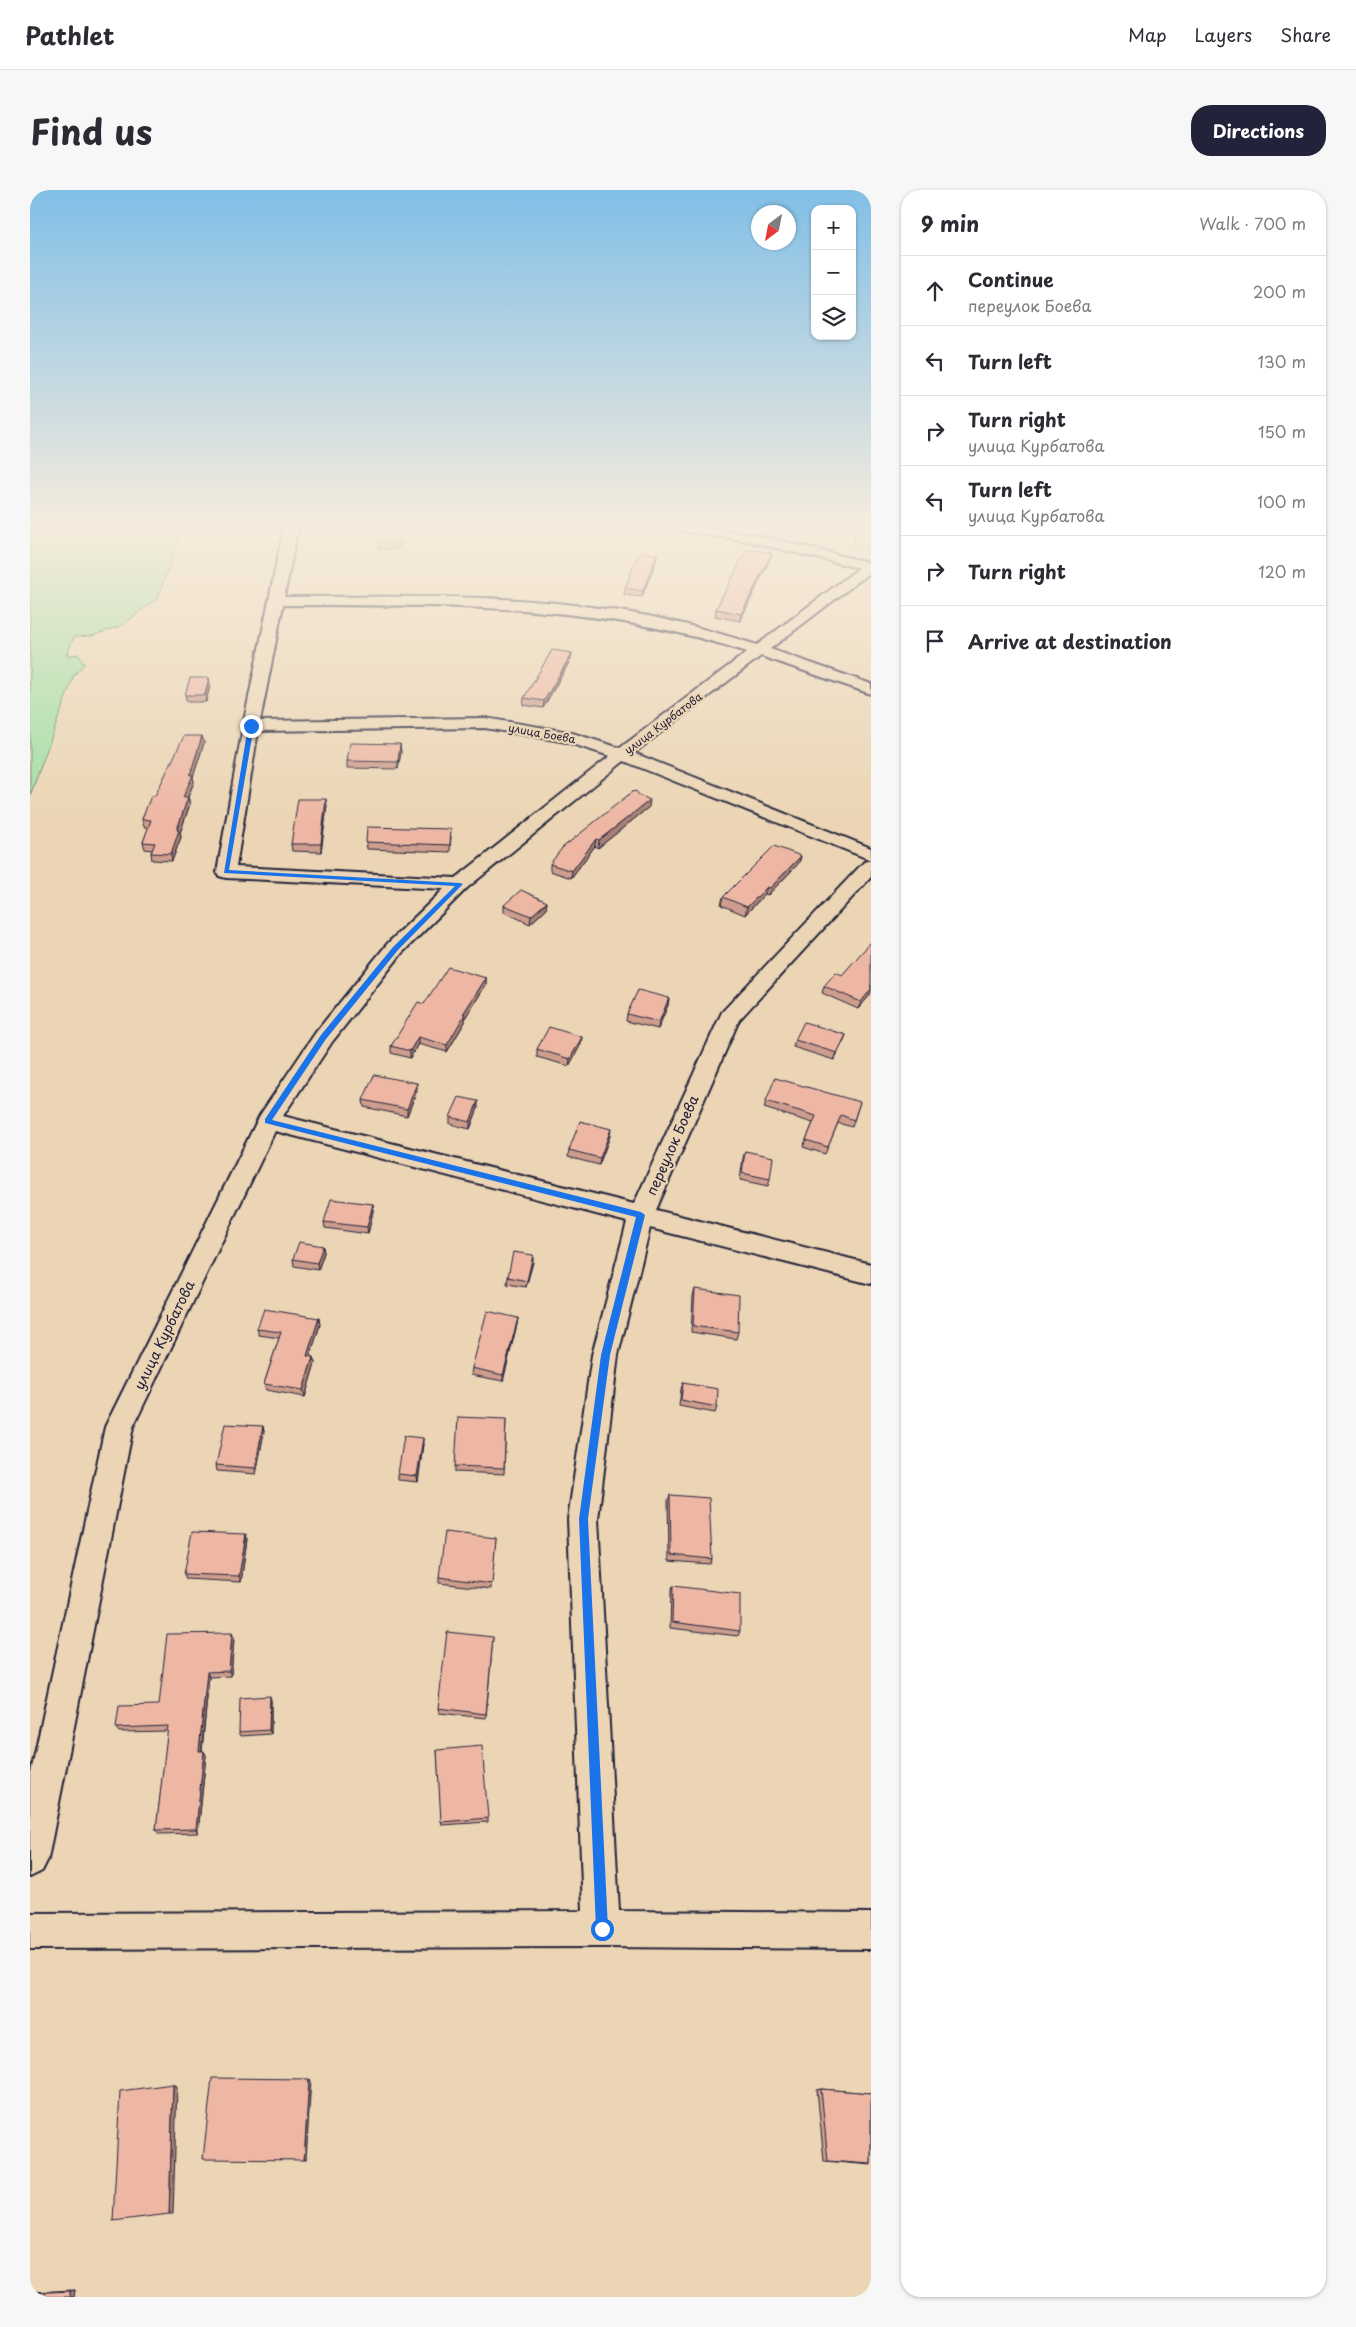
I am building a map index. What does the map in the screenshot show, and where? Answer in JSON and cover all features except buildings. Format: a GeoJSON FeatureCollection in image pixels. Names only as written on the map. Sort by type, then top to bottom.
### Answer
{"type":"FeatureCollection","features":[{"type":"Feature","properties":{"kind":"street"},"geometry":{"type":"LineString","coordinates":[[270,625],[226,872],[460,884]]}},
{"type":"Feature","properties":{"kind":"street"},"geometry":{"type":"LineString","coordinates":[[669,625],[758,650],[871,688]]}},
{"type":"Feature","properties":{"kind":"street","name":"улица Курбатова"},"geometry":{"type":"LineString","coordinates":[[30,1859],[119,1427],[268,1121],[324,1037],[396,948],[460,884],[622,754],[789,625]]}},
{"type":"Feature","properties":{"kind":"street","name":"улица Боева"},"geometry":{"type":"LineString","coordinates":[[251,726],[484,723],[569,737],[622,754],[871,854]]}},
{"type":"Feature","properties":{"kind":"street","name":"переулок Боева"},"geometry":{"type":"LineString","coordinates":[[602,1929],[583,1519],[606,1355],[641,1215],[730,1017],[871,866]]}},
{"type":"Feature","properties":{"kind":"street"},"geometry":{"type":"LineString","coordinates":[[268,1121],[871,1274]]}},
{"type":"Feature","properties":{"kind":"street"},"geometry":{"type":"LineString","coordinates":[[30,1931],[602,1929],[871,1931]]}},
{"type":"Feature","properties":{"kind":"green space"},"geometry":{"type":"Polygon","coordinates":[[[30,625],[122,625],[92,636],[74,637],[66,656],[78,654],[84,664],[74,675],[30,796],[30,625]]]}},
{"type":"Feature","properties":{"kind":"route"},"geometry":{"type":"LineString","coordinates":[[251,726],[226,872],[460,884],[396,948],[324,1037],[268,1121],[641,1215],[606,1355],[583,1519],[602,1929]]}}]}
